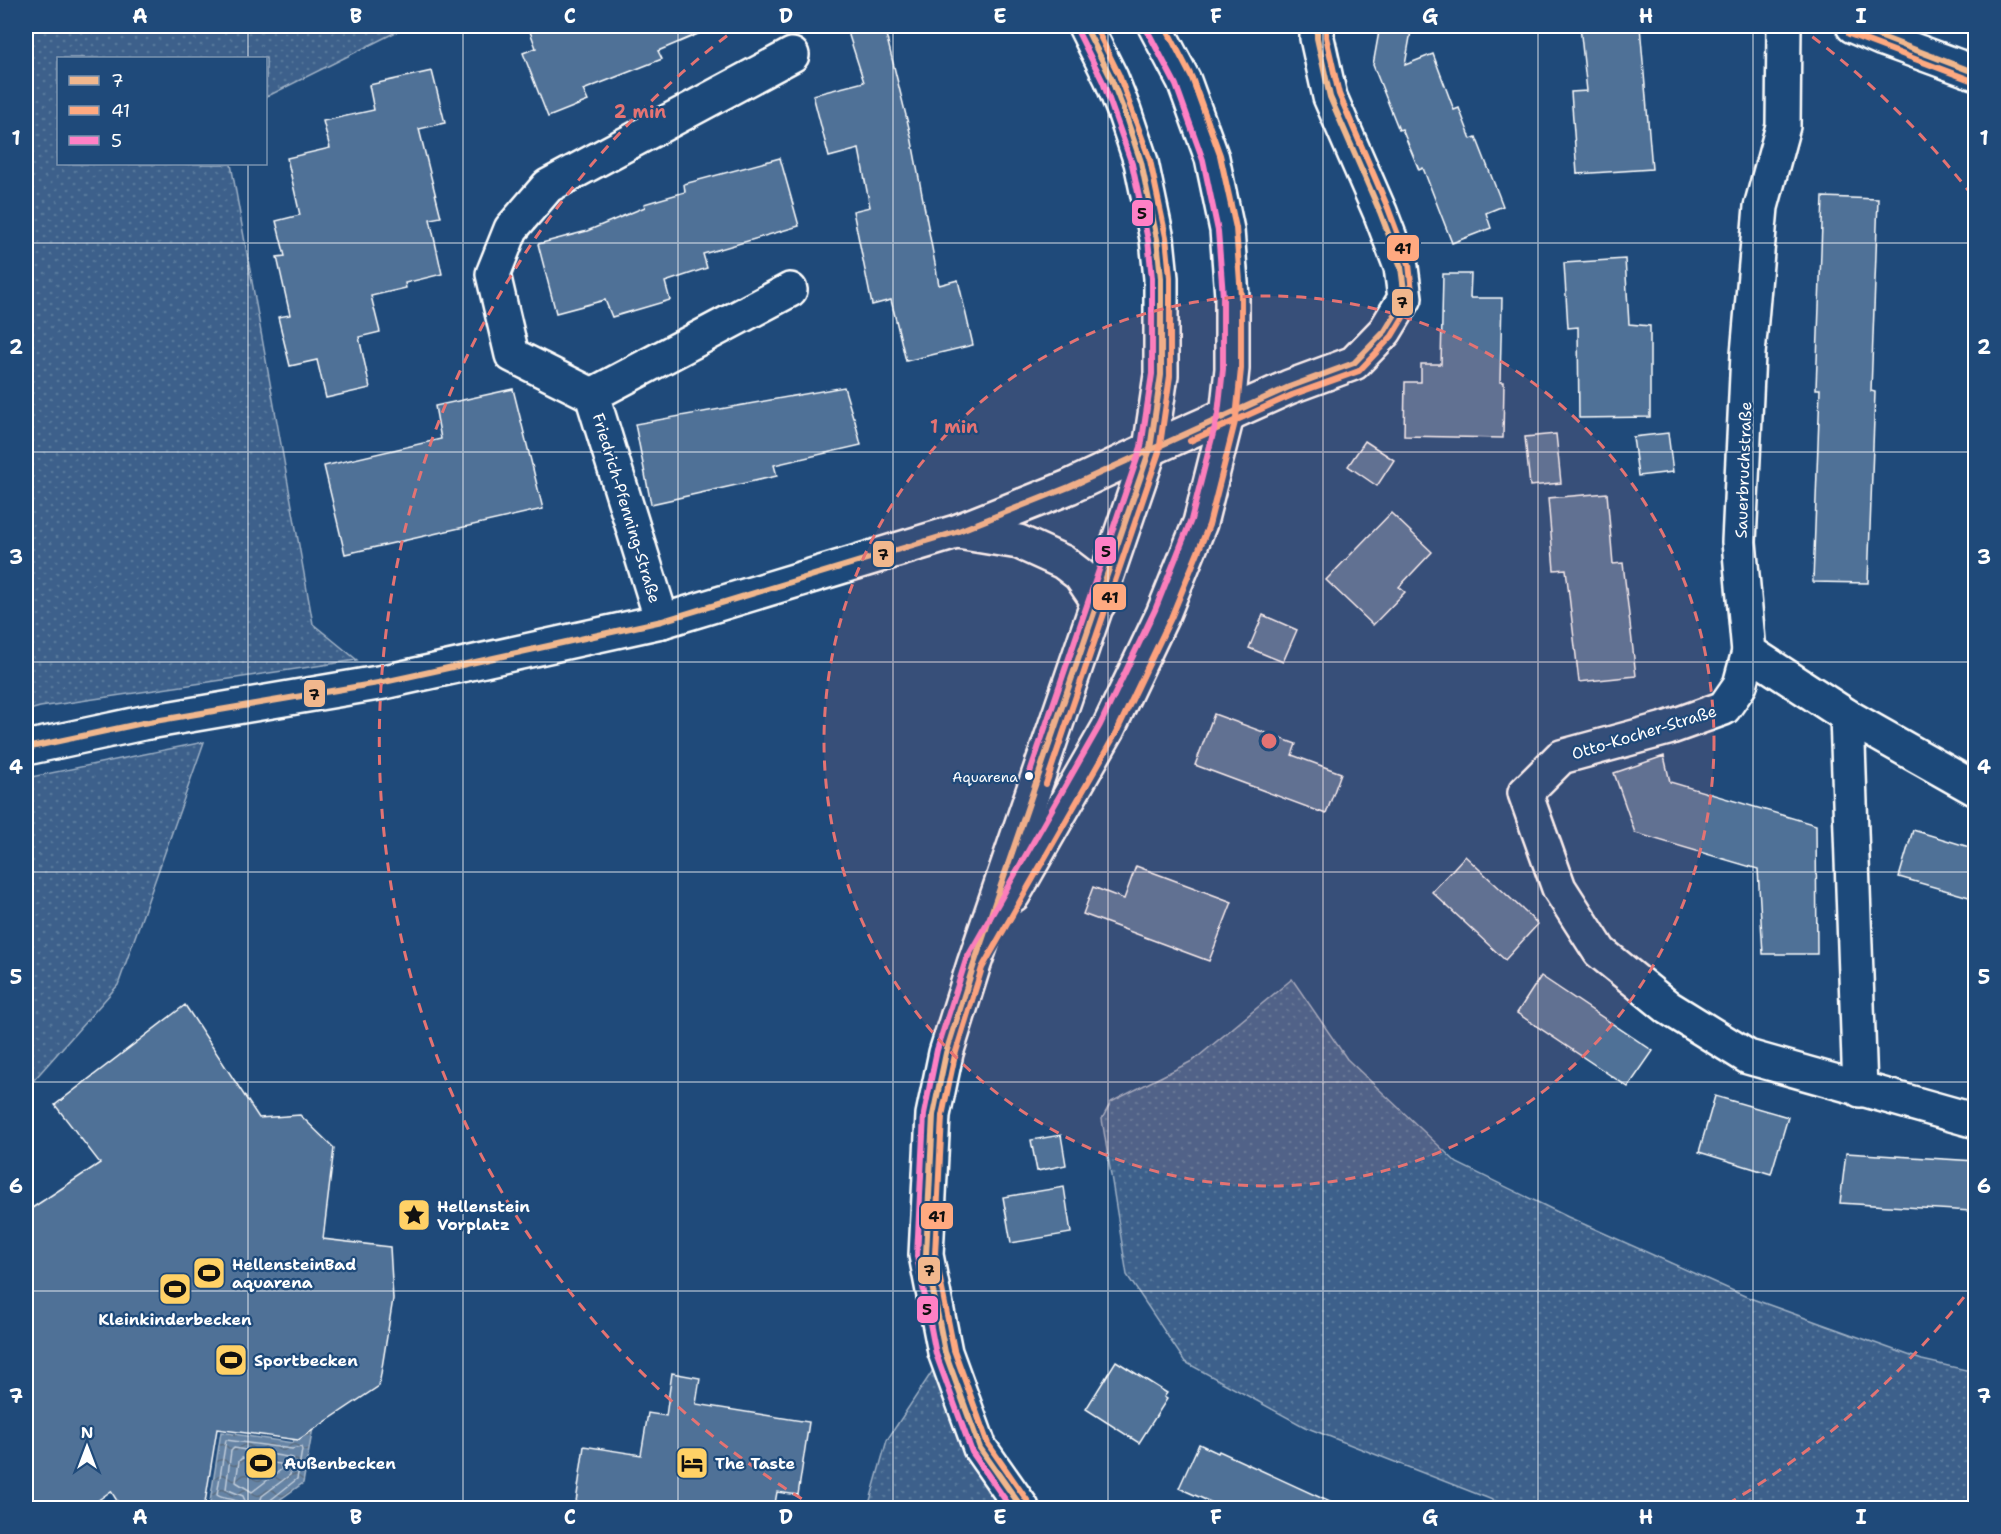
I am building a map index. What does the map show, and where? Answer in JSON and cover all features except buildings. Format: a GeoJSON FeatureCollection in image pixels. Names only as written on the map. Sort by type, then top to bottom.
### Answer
{"type":"FeatureCollection","features":[{"type":"Feature","properties":{"kind":"street"},"geometry":{"type":"LineString","coordinates":[[1022,1509],[980,1448],[945,1352],[926,1255],[933,1116],[946,1053],[974,964],[1150,448],[1161,375],[1161,278],[1158,239],[1141,162],[1124,111],[1111,78],[1085,26]]}},
{"type":"Feature","properties":{"kind":"street"},"geometry":{"type":"LineString","coordinates":[[974,964],[1108,729],[1163,614],[1200,523],[1227,416],[1232,369],[1232,296],[1227,230],[1212,158],[1184,81],[1155,26]]}},
{"type":"Feature","properties":{"kind":"street","name":"Friedrich-Pfenning-Straße"},"geometry":{"type":"LineString","coordinates":[[26,748],[143,723],[384,682],[662,621],[956,532],[1069,487],[1150,448],[1289,387],[1354,363],[1385,331],[1405,298],[1401,267],[1380,212],[1330,97],[1317,38],[1317,26]]}},
{"type":"Feature","properties":{"kind":"street","name":"Sauerbruchstraße"},"geometry":{"type":"LineString","coordinates":[[1749,652],[1739,542],[1748,354],[1761,207],[1783,126],[1784,26]]}},
{"type":"Feature","properties":{"kind":"street"},"geometry":{"type":"LineString","coordinates":[[1853,26],[1976,73]]}},
{"type":"Feature","properties":{"kind":"street","name":"Friedrich-Pfenning-Straße"},"geometry":{"type":"LineString","coordinates":[[662,621],[592,395],[512,354],[493,274],[511,229],[548,186],[792,55]]}},
{"type":"Feature","properties":{"kind":"street","name":"Friedrich-Pfenning-Straße"},"geometry":{"type":"LineString","coordinates":[[592,395],[790,290]]}},
{"type":"Feature","properties":{"kind":"street","name":"Friedrich-Pfenning-Straße"},"geometry":{"type":"LineString","coordinates":[[956,532],[1019,542],[1063,562],[1080,575],[1098,603]]}},
{"type":"Feature","properties":{"kind":"street"},"geometry":{"type":"LineString","coordinates":[[1749,652],[1846,716],[1976,789]]}},
{"type":"Feature","properties":{"kind":"street","name":"Otto-Kocher-Straße"},"geometry":{"type":"LineString","coordinates":[[1749,652],[1740,685],[1724,708],[1668,728],[1561,757],[1525,793],[1559,888],[1600,952],[1669,1008],[1748,1057],[1976,1121]]}},
{"type":"Feature","properties":{"kind":"street"},"geometry":{"type":"LineString","coordinates":[[1846,716],[1860,1089]]}},
{"type":"Feature","properties":{"kind":"shaded area"},"geometry":{"type":"Polygon","coordinates":[[[26,26],[408,26],[267,96],[267,57],[57,57],[57,165],[231,165],[313,624],[357,660],[40,707],[26,711],[26,26]]]}},
{"type":"Feature","properties":{"kind":"shaded area"},"geometry":{"type":"Polygon","coordinates":[[[204,742],[118,985],[26,1089],[26,778],[204,742]]]}},
{"type":"Feature","properties":{"kind":"shaded area"},"geometry":{"type":"Polygon","coordinates":[[[1292,979],[1347,1059],[1457,1163],[1568,1217],[1747,1297],[1922,1360],[1975,1372],[1975,1508],[1513,1508],[1305,1427],[1185,1362],[1127,1275],[1102,1119],[1111,1102],[1194,1060],[1292,979]]]}},
{"type":"Feature","properties":{"kind":"shaded area"},"geometry":{"type":"Polygon","coordinates":[[[945,1352],[1022,1508],[868,1508],[887,1440],[945,1352]]]}},
{"type":"Feature","properties":{"kind":"water","name":"Außenbecken"},"geometry":{"type":"Polygon","coordinates":[[[300,1408],[316,1411],[303,1483],[268,1508],[210,1502],[221,1432],[293,1443],[300,1408]]]}},
{"type":"Feature","properties":{"kind":"transit line","name":"7"},"geometry":{"type":"LineString","coordinates":[[1022,1508],[980,1448],[945,1352],[926,1255],[933,1115],[946,1053],[974,964],[1150,449],[1161,375],[1161,278],[1157,239],[1141,162],[1111,78],[1085,26]]}},
{"type":"Feature","properties":{"kind":"transit line","name":"41"},"geometry":{"type":"LineString","coordinates":[[1046,784],[1159,452],[1170,376],[1170,277],[1166,237],[1150,160],[1119,75],[1095,26]]}},
{"type":"Feature","properties":{"kind":"transit line","name":"41"},"geometry":{"type":"LineString","coordinates":[[1029,1503],[988,1444],[954,1350],[935,1254],[942,1116],[955,1055],[982,968],[1116,733],[1171,618],[1209,525],[1236,418],[1241,369],[1241,296],[1236,228],[1220,155],[1192,78],[1165,26]]}},
{"type":"Feature","properties":{"kind":"transit line","name":"7"},"geometry":{"type":"LineString","coordinates":[[26,748],[143,723],[384,682],[662,621],[956,532],[1069,487],[1289,387],[1354,363],[1385,331],[1405,298],[1401,267],[1380,212],[1330,97],[1317,38],[1317,26]]}},
{"type":"Feature","properties":{"kind":"transit line","name":"41"},"geometry":{"type":"LineString","coordinates":[[1190,441],[1292,395],[1359,371],[1392,336],[1413,301],[1409,264],[1388,208],[1339,94],[1326,37],[1326,26]]}},
{"type":"Feature","properties":{"kind":"transit line","name":"7"},"geometry":{"type":"LineString","coordinates":[[1853,26],[1976,73]]}},
{"type":"Feature","properties":{"kind":"transit line","name":"5"},"geometry":{"type":"LineString","coordinates":[[1028,778],[1141,447],[1152,374],[1152,278],[1148,240],[1132,164],[1103,82],[1077,30]]}},
{"type":"Feature","properties":{"kind":"transit line","name":"5"},"geometry":{"type":"LineString","coordinates":[[1011,1508],[972,1452],[936,1354],[917,1256],[924,1114],[937,1050],[966,960],[1100,725],[1155,610],[1191,520],[1218,414],[1223,369],[1223,296],[1218,231],[1203,160],[1176,85],[1147,30]]}},
{"type":"Feature","properties":{"kind":"transit line","name":"41"},"geometry":{"type":"LineString","coordinates":[[1849,34],[1973,81]]}},
{"type":"Feature","properties":{"kind":"place","name":"Aquarena"},"geometry":{"type":"Point","coordinates":[1029,776]}},
{"type":"Feature","properties":{"kind":"place","name":"Hellenstein Vorplatz"},"geometry":{"type":"Point","coordinates":[414,1215]}},
{"type":"Feature","properties":{"kind":"place","name":"HellensteinBad aquarena"},"geometry":{"type":"Point","coordinates":[209,1273]}},
{"type":"Feature","properties":{"kind":"place","name":"Kleinkinderbecken"},"geometry":{"type":"Point","coordinates":[175,1289]}},
{"type":"Feature","properties":{"kind":"place","name":"Sportbecken"},"geometry":{"type":"Point","coordinates":[231,1360]}},
{"type":"Feature","properties":{"kind":"place","name":"Außenbecken"},"geometry":{"type":"Point","coordinates":[261,1463]}},
{"type":"Feature","properties":{"kind":"place","name":"The Taste"},"geometry":{"type":"Point","coordinates":[692,1463]}}]}
